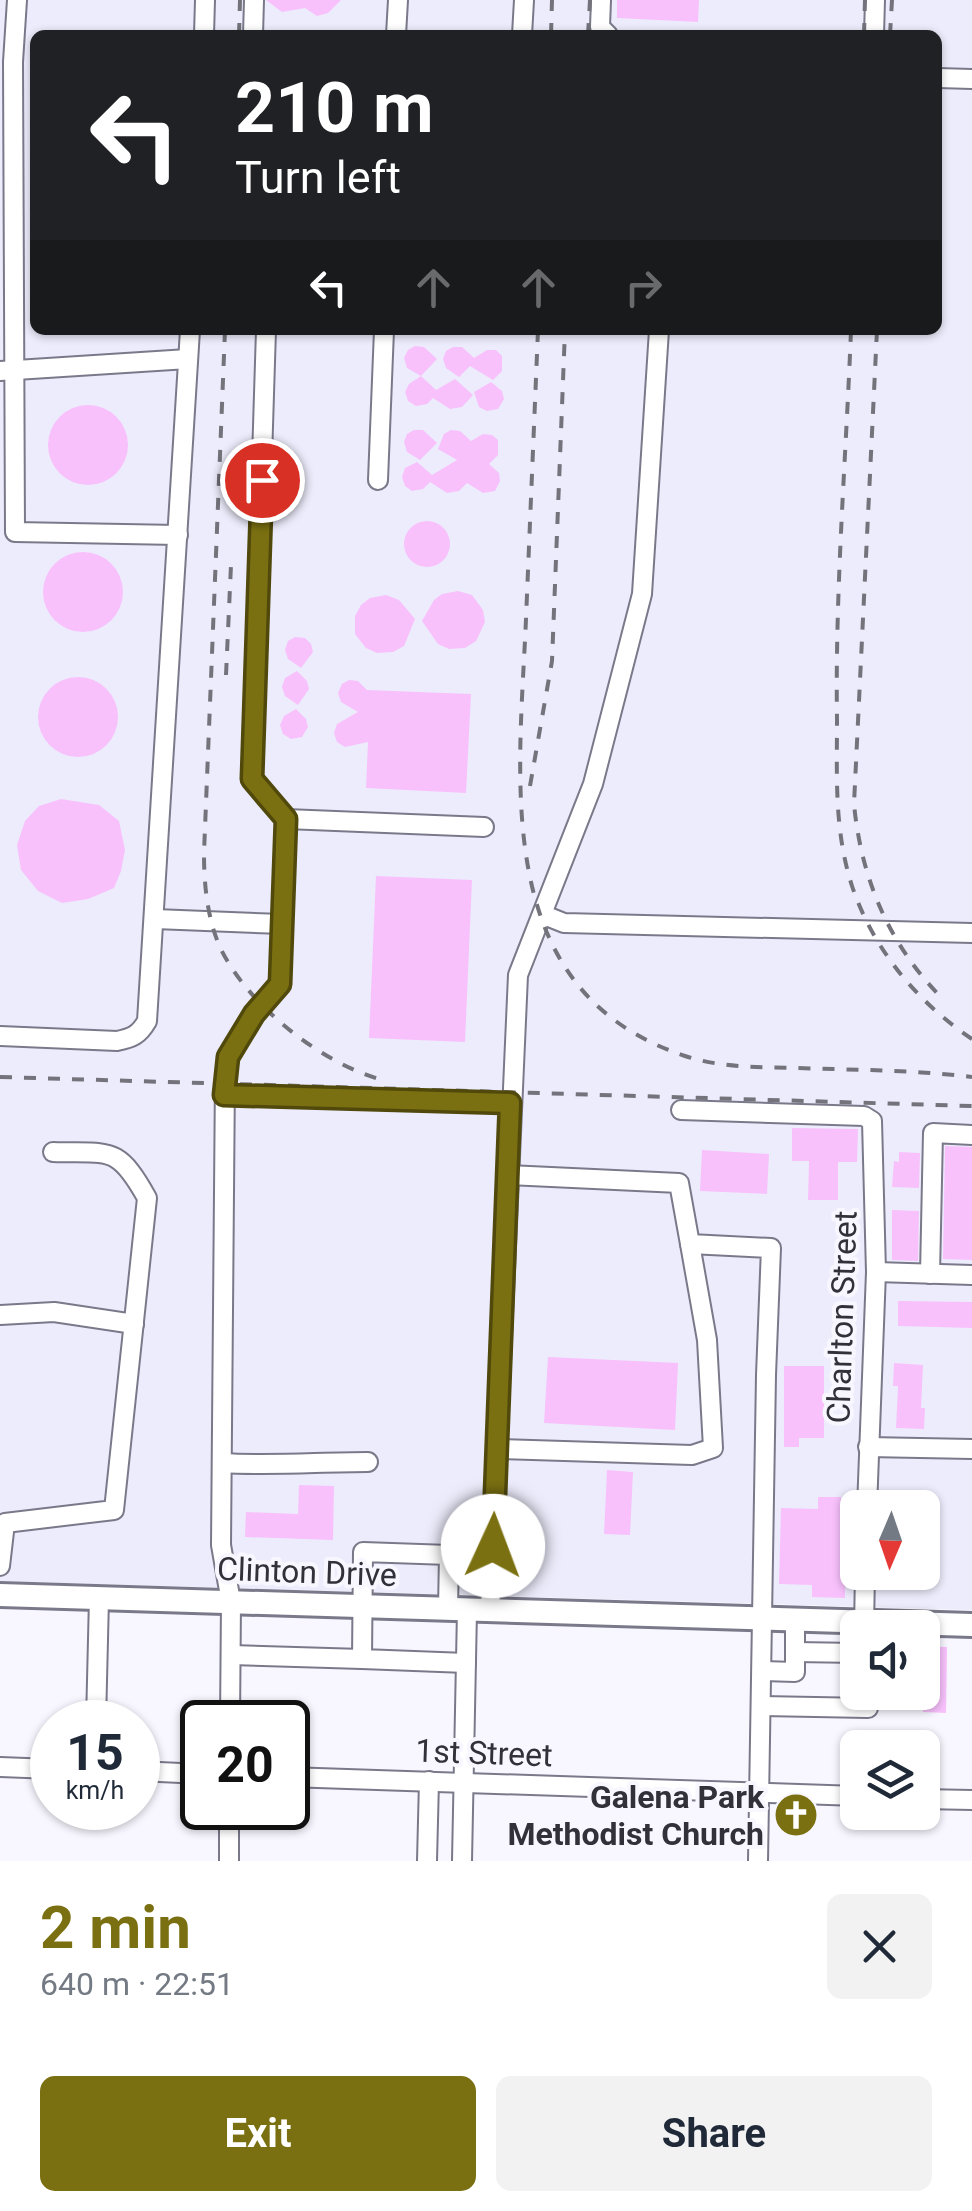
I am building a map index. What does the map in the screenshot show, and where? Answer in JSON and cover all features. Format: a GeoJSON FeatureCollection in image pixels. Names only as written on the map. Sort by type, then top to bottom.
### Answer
{"type":"FeatureCollection","features":[{"type":"Feature","properties":{"kind":"main road","name":"Clinton Drive"},"geometry":{"type":"LineString","coordinates":[[0,1596],[840,1623]]}},
{"type":"Feature","properties":{"kind":"main road","name":"Clinton Drive"},"geometry":{"type":"LineString","coordinates":[[940,1626],[972,1626]]}},
{"type":"Feature","properties":{"kind":"street"},"geometry":{"type":"LineString","coordinates":[[17,0],[7,62],[6,370],[15,532],[178,535]]}},
{"type":"Feature","properties":{"kind":"street"},"geometry":{"type":"LineString","coordinates":[[204,30],[206,0]]}},
{"type":"Feature","properties":{"kind":"street"},"geometry":{"type":"LineString","coordinates":[[253,30],[254,0]]}},
{"type":"Feature","properties":{"kind":"street"},"geometry":{"type":"LineString","coordinates":[[396,30],[398,0]]}},
{"type":"Feature","properties":{"kind":"street"},"geometry":{"type":"LineString","coordinates":[[522,30],[524,0]]}},
{"type":"Feature","properties":{"kind":"street"},"geometry":{"type":"LineString","coordinates":[[601,0],[603,30]]}},
{"type":"Feature","properties":{"kind":"street"},"geometry":{"type":"LineString","coordinates":[[874,30],[875,0]]}},
{"type":"Feature","properties":{"kind":"street"},"geometry":{"type":"LineString","coordinates":[[942,78],[972,79]]}},
{"type":"Feature","properties":{"kind":"street"},"geometry":{"type":"LineString","coordinates":[[0,1036],[131,1038],[141,1032],[149,1011],[190,335]]}},
{"type":"Feature","properties":{"kind":"street"},"geometry":{"type":"LineString","coordinates":[[230,1700],[231,1602],[222,1545],[224,1095],[228,1057],[254,1014],[280,984],[286,819],[252,779],[266,335]]}},
{"type":"Feature","properties":{"kind":"street"},"geometry":{"type":"LineString","coordinates":[[378,480],[384,335]]}},
{"type":"Feature","properties":{"kind":"street"},"geometry":{"type":"LineString","coordinates":[[462,1861],[468,1610],[497,1449],[518,975],[592,784],[642,594],[659,335]]}},
{"type":"Feature","properties":{"kind":"street"},"geometry":{"type":"LineString","coordinates":[[6,370],[188,359]]}},
{"type":"Feature","properties":{"kind":"street"},"geometry":{"type":"LineString","coordinates":[[286,819],[484,827]]}},
{"type":"Feature","properties":{"kind":"street"},"geometry":{"type":"LineString","coordinates":[[544,915],[564,923],[972,934]]}},
{"type":"Feature","properties":{"kind":"street"},"geometry":{"type":"LineString","coordinates":[[154,918],[282,924]]}},
{"type":"Feature","properties":{"kind":"street"},"geometry":{"type":"LineString","coordinates":[[224,1095],[510,1103]]}},
{"type":"Feature","properties":{"kind":"street","name":"Charlton Street"},"geometry":{"type":"LineString","coordinates":[[681,1110],[864,1116],[872,1121],[876,1272],[867,1490]]}},
{"type":"Feature","properties":{"kind":"street"},"geometry":{"type":"LineString","coordinates":[[930,1274],[933,1133],[972,1135]]}},
{"type":"Feature","properties":{"kind":"street"},"geometry":{"type":"LineString","coordinates":[[0,1566],[5,1523],[114,1510],[147,1198],[130,1166],[112,1154],[53,1152]]}},
{"type":"Feature","properties":{"kind":"street"},"geometry":{"type":"LineString","coordinates":[[497,1449],[692,1455],[714,1448],[707,1340],[678,1183],[508,1174]]}},
{"type":"Feature","properties":{"kind":"street"},"geometry":{"type":"LineString","coordinates":[[690,1244],[771,1248],[758,1861]]}},
{"type":"Feature","properties":{"kind":"street"},"geometry":{"type":"LineString","coordinates":[[876,1272],[972,1275]]}},
{"type":"Feature","properties":{"kind":"street"},"geometry":{"type":"LineString","coordinates":[[0,1315],[54,1312],[134,1324]]}},
{"type":"Feature","properties":{"kind":"street"},"geometry":{"type":"LineString","coordinates":[[868,1446],[972,1449]]}},
{"type":"Feature","properties":{"kind":"street"},"geometry":{"type":"LineString","coordinates":[[222,1463],[368,1462]]}},
{"type":"Feature","properties":{"kind":"street"},"geometry":{"type":"LineString","coordinates":[[362,1659],[363,1552],[449,1555],[468,1610]]}},
{"type":"Feature","properties":{"kind":"street"},"geometry":{"type":"LineString","coordinates":[[97,1700],[99,1598]]}},
{"type":"Feature","properties":{"kind":"street"},"geometry":{"type":"LineString","coordinates":[[763,1672],[795,1672],[794,1620]]}},
{"type":"Feature","properties":{"kind":"street"},"geometry":{"type":"LineString","coordinates":[[795,1652],[840,1653]]}},
{"type":"Feature","properties":{"kind":"street"},"geometry":{"type":"LineString","coordinates":[[231,1655],[466,1662]]}},
{"type":"Feature","properties":{"kind":"street"},"geometry":{"type":"LineString","coordinates":[[762,1706],[840,1707]]}},
{"type":"Feature","properties":{"kind":"street"},"geometry":{"type":"LineString","coordinates":[[0,1767],[30,1768]]}},
{"type":"Feature","properties":{"kind":"street","name":"1st Street"},"geometry":{"type":"LineString","coordinates":[[310,1777],[840,1795]]}},
{"type":"Feature","properties":{"kind":"street"},"geometry":{"type":"LineString","coordinates":[[427,1861],[429,1782]]}},
{"type":"Feature","properties":{"kind":"street"},"geometry":{"type":"LineString","coordinates":[[940,1799],[972,1800]]}},
{"type":"Feature","properties":{"kind":"street"},"geometry":{"type":"LineString","coordinates":[[229,1830],[229,1861]]}},
{"type":"Feature","properties":{"kind":"shaded area"},"geometry":{"type":"Polygon","coordinates":[[[0,0],[972,0],[972,1610],[0,1581],[0,0]]]}},
{"type":"Feature","properties":{"kind":"building"},"geometry":{"type":"Polygon","coordinates":[[[266,0],[341,0],[328,13],[317,16],[305,8],[282,12],[266,0]]]}},
{"type":"Feature","properties":{"kind":"building"},"geometry":{"type":"Polygon","coordinates":[[[617,0],[699,0],[698,22],[617,18],[617,0]]]}},
{"type":"Feature","properties":{"kind":"building"},"geometry":{"type":"Polygon","coordinates":[[[415,346],[424,347],[437,359],[421,376],[407,368],[404,358],[415,346]]]}},
{"type":"Feature","properties":{"kind":"building"},"geometry":{"type":"Polygon","coordinates":[[[453,347],[462,347],[474,358],[487,350],[496,350],[502,356],[502,371],[493,380],[470,366],[459,377],[446,368],[443,359],[453,347]]]}},
{"type":"Feature","properties":{"kind":"building"},"geometry":{"type":"Polygon","coordinates":[[[421,376],[436,390],[455,379],[473,395],[462,407],[450,409],[433,398],[416,406],[408,401],[405,392],[421,376]]]}},
{"type":"Feature","properties":{"kind":"building"},"geometry":{"type":"Polygon","coordinates":[[[491,382],[502,391],[504,399],[498,409],[487,411],[479,407],[474,392],[491,382]]]}},
{"type":"Feature","properties":{"kind":"building"},"geometry":{"type":"Polygon","coordinates":[[[88,405],[103,408],[116,417],[125,430],[125,460],[116,473],[103,482],[88,485],[73,482],[60,473],[51,460],[48,445],[51,430],[60,417],[73,408],[88,405]]]}},
{"type":"Feature","properties":{"kind":"building"},"geometry":{"type":"Polygon","coordinates":[[[414,430],[423,430],[437,443],[420,460],[407,452],[404,442],[414,430]]]}},
{"type":"Feature","properties":{"kind":"building"},"geometry":{"type":"Polygon","coordinates":[[[460,431],[471,441],[483,434],[498,440],[498,455],[489,464],[499,473],[495,491],[483,493],[467,483],[459,491],[447,493],[430,482],[423,489],[412,491],[405,486],[405,468],[417,462],[432,475],[457,460],[438,449],[444,434],[460,431]]]}},
{"type":"Feature","properties":{"kind":"building"},"geometry":{"type":"Polygon","coordinates":[[[427,521],[443,528],[450,544],[443,560],[427,567],[411,560],[404,544],[411,528],[427,521]]]}},
{"type":"Feature","properties":{"kind":"building"},"geometry":{"type":"Polygon","coordinates":[[[83,552],[98,555],[111,564],[120,577],[120,607],[111,620],[98,629],[83,632],[68,629],[55,620],[46,607],[43,592],[46,577],[55,564],[68,555],[83,552]]]}},
{"type":"Feature","properties":{"kind":"building"},"geometry":{"type":"Polygon","coordinates":[[[458,591],[472,595],[483,610],[485,622],[476,641],[465,648],[449,649],[438,644],[422,621],[434,600],[458,591]]]}},
{"type":"Feature","properties":{"kind":"building"},"geometry":{"type":"Polygon","coordinates":[[[386,595],[399,600],[415,619],[404,646],[393,652],[377,653],[366,648],[355,634],[355,616],[370,598],[386,595]]]}},
{"type":"Feature","properties":{"kind":"building"},"geometry":{"type":"Polygon","coordinates":[[[305,638],[313,652],[301,668],[288,659],[285,650],[288,641],[305,638]]]}},
{"type":"Feature","properties":{"kind":"building"},"geometry":{"type":"Polygon","coordinates":[[[297,671],[309,689],[298,705],[285,696],[282,687],[285,678],[297,671]]]}},
{"type":"Feature","properties":{"kind":"building"},"geometry":{"type":"Polygon","coordinates":[[[78,677],[93,680],[106,689],[115,702],[115,732],[106,745],[93,754],[78,757],[63,754],[50,745],[41,732],[38,717],[41,702],[50,689],[63,680],[78,677]]]}},
{"type":"Feature","properties":{"kind":"building"},"geometry":{"type":"Polygon","coordinates":[[[349,680],[358,681],[367,690],[471,694],[466,793],[366,788],[368,742],[345,747],[337,742],[334,733],[337,724],[358,712],[341,702],[338,693],[349,680]]]}},
{"type":"Feature","properties":{"kind":"building"},"geometry":{"type":"Polygon","coordinates":[[[296,709],[308,727],[302,737],[291,739],[283,734],[280,725],[284,716],[296,709]]]}},
{"type":"Feature","properties":{"kind":"building"},"geometry":{"type":"Polygon","coordinates":[[[61,799],[99,805],[119,821],[125,850],[114,888],[88,899],[62,903],[38,891],[21,870],[17,845],[25,821],[39,806],[61,799]]]}},
{"type":"Feature","properties":{"kind":"building"},"geometry":{"type":"Polygon","coordinates":[[[376,876],[472,880],[465,1042],[369,1038],[376,876]]]}},
{"type":"Feature","properties":{"kind":"building"},"geometry":{"type":"Polygon","coordinates":[[[792,1128],[858,1129],[857,1162],[838,1162],[838,1200],[808,1200],[809,1161],[792,1161],[792,1128]]]}},
{"type":"Feature","properties":{"kind":"building"},"geometry":{"type":"Polygon","coordinates":[[[945,1146],[972,1147],[972,1260],[943,1259],[945,1146]]]}},
{"type":"Feature","properties":{"kind":"building"},"geometry":{"type":"Polygon","coordinates":[[[702,1150],[769,1154],[767,1194],[700,1191],[702,1150]]]}},
{"type":"Feature","properties":{"kind":"building"},"geometry":{"type":"Polygon","coordinates":[[[899,1152],[920,1153],[919,1188],[892,1187],[894,1161],[899,1162],[899,1152]]]}},
{"type":"Feature","properties":{"kind":"building"},"geometry":{"type":"Polygon","coordinates":[[[892,1210],[919,1211],[918,1261],[892,1260],[892,1210]]]}},
{"type":"Feature","properties":{"kind":"building"},"geometry":{"type":"Polygon","coordinates":[[[898,1301],[972,1302],[972,1328],[898,1326],[898,1301]]]}},
{"type":"Feature","properties":{"kind":"building"},"geometry":{"type":"Polygon","coordinates":[[[548,1357],[678,1363],[675,1430],[544,1423],[548,1357]]]}},
{"type":"Feature","properties":{"kind":"building"},"geometry":{"type":"Polygon","coordinates":[[[894,1363],[923,1365],[924,1429],[896,1428],[898,1386],[893,1386],[894,1363]]]}},
{"type":"Feature","properties":{"kind":"building"},"geometry":{"type":"Polygon","coordinates":[[[784,1366],[824,1366],[824,1438],[799,1438],[799,1447],[784,1447],[784,1366]]]}},
{"type":"Feature","properties":{"kind":"building"},"geometry":{"type":"Polygon","coordinates":[[[607,1470],[633,1472],[630,1535],[604,1534],[607,1470]]]}},
{"type":"Feature","properties":{"kind":"building"},"geometry":{"type":"Polygon","coordinates":[[[299,1485],[334,1486],[333,1540],[245,1537],[246,1512],[298,1514],[299,1485]]]}},
{"type":"Feature","properties":{"kind":"building"},"geometry":{"type":"Polygon","coordinates":[[[818,1497],[840,1497],[840,1590],[845,1590],[845,1598],[812,1597],[812,1585],[779,1584],[781,1508],[818,1509],[818,1497]]]}},
{"type":"Feature","properties":{"kind":"building"},"geometry":{"type":"Polygon","coordinates":[[[940,1647],[947,1647],[946,1713],[923,1712],[940,1710],[940,1647]]]}},
{"type":"Feature","properties":{"kind":"railway"},"geometry":{"type":"LineString","coordinates":[[239,30],[240,0]]}},
{"type":"Feature","properties":{"kind":"railway"},"geometry":{"type":"LineString","coordinates":[[551,30],[552,0]]}},
{"type":"Feature","properties":{"kind":"railway"},"geometry":{"type":"LineString","coordinates":[[588,30],[590,0]]}},
{"type":"Feature","properties":{"kind":"railway"},"geometry":{"type":"LineString","coordinates":[[864,30],[865,0]]}},
{"type":"Feature","properties":{"kind":"railway"},"geometry":{"type":"LineString","coordinates":[[890,30],[892,0]]}},
{"type":"Feature","properties":{"kind":"railway"},"geometry":{"type":"LineString","coordinates":[[225,335],[204,853],[209,911],[219,945],[231,967],[266,1009],[311,1046],[359,1072],[383,1080]]}},
{"type":"Feature","properties":{"kind":"railway"},"geometry":{"type":"LineString","coordinates":[[538,335],[520,747],[522,812],[529,874],[547,932],[576,983],[622,1025],[685,1056],[712,1063],[972,1077]]}},
{"type":"Feature","properties":{"kind":"railway"},"geometry":{"type":"LineString","coordinates":[[530,786],[552,661],[565,335]]}},
{"type":"Feature","properties":{"kind":"railway"},"geometry":{"type":"LineString","coordinates":[[851,335],[838,622],[837,783],[842,844],[861,909],[885,952],[915,991],[972,1039]]}},
{"type":"Feature","properties":{"kind":"railway"},"geometry":{"type":"LineString","coordinates":[[877,335],[854,804],[863,857],[880,908],[906,954],[940,996]]}},
{"type":"Feature","properties":{"kind":"railway"},"geometry":{"type":"LineString","coordinates":[[226,675],[231,565]]}},
{"type":"Feature","properties":{"kind":"railway"},"geometry":{"type":"LineString","coordinates":[[0,1077],[972,1106]]}},
{"type":"Feature","properties":{"kind":"place","name":"Galena Park Methodist Church"},"geometry":{"type":"Point","coordinates":[796,1815]}},
{"type":"Feature","properties":{"kind":"route"},"geometry":{"type":"LineString","coordinates":[[262,480],[252,779],[286,819],[280,984],[254,1014],[228,1057],[224,1095],[510,1103],[493,1546]]}}]}
